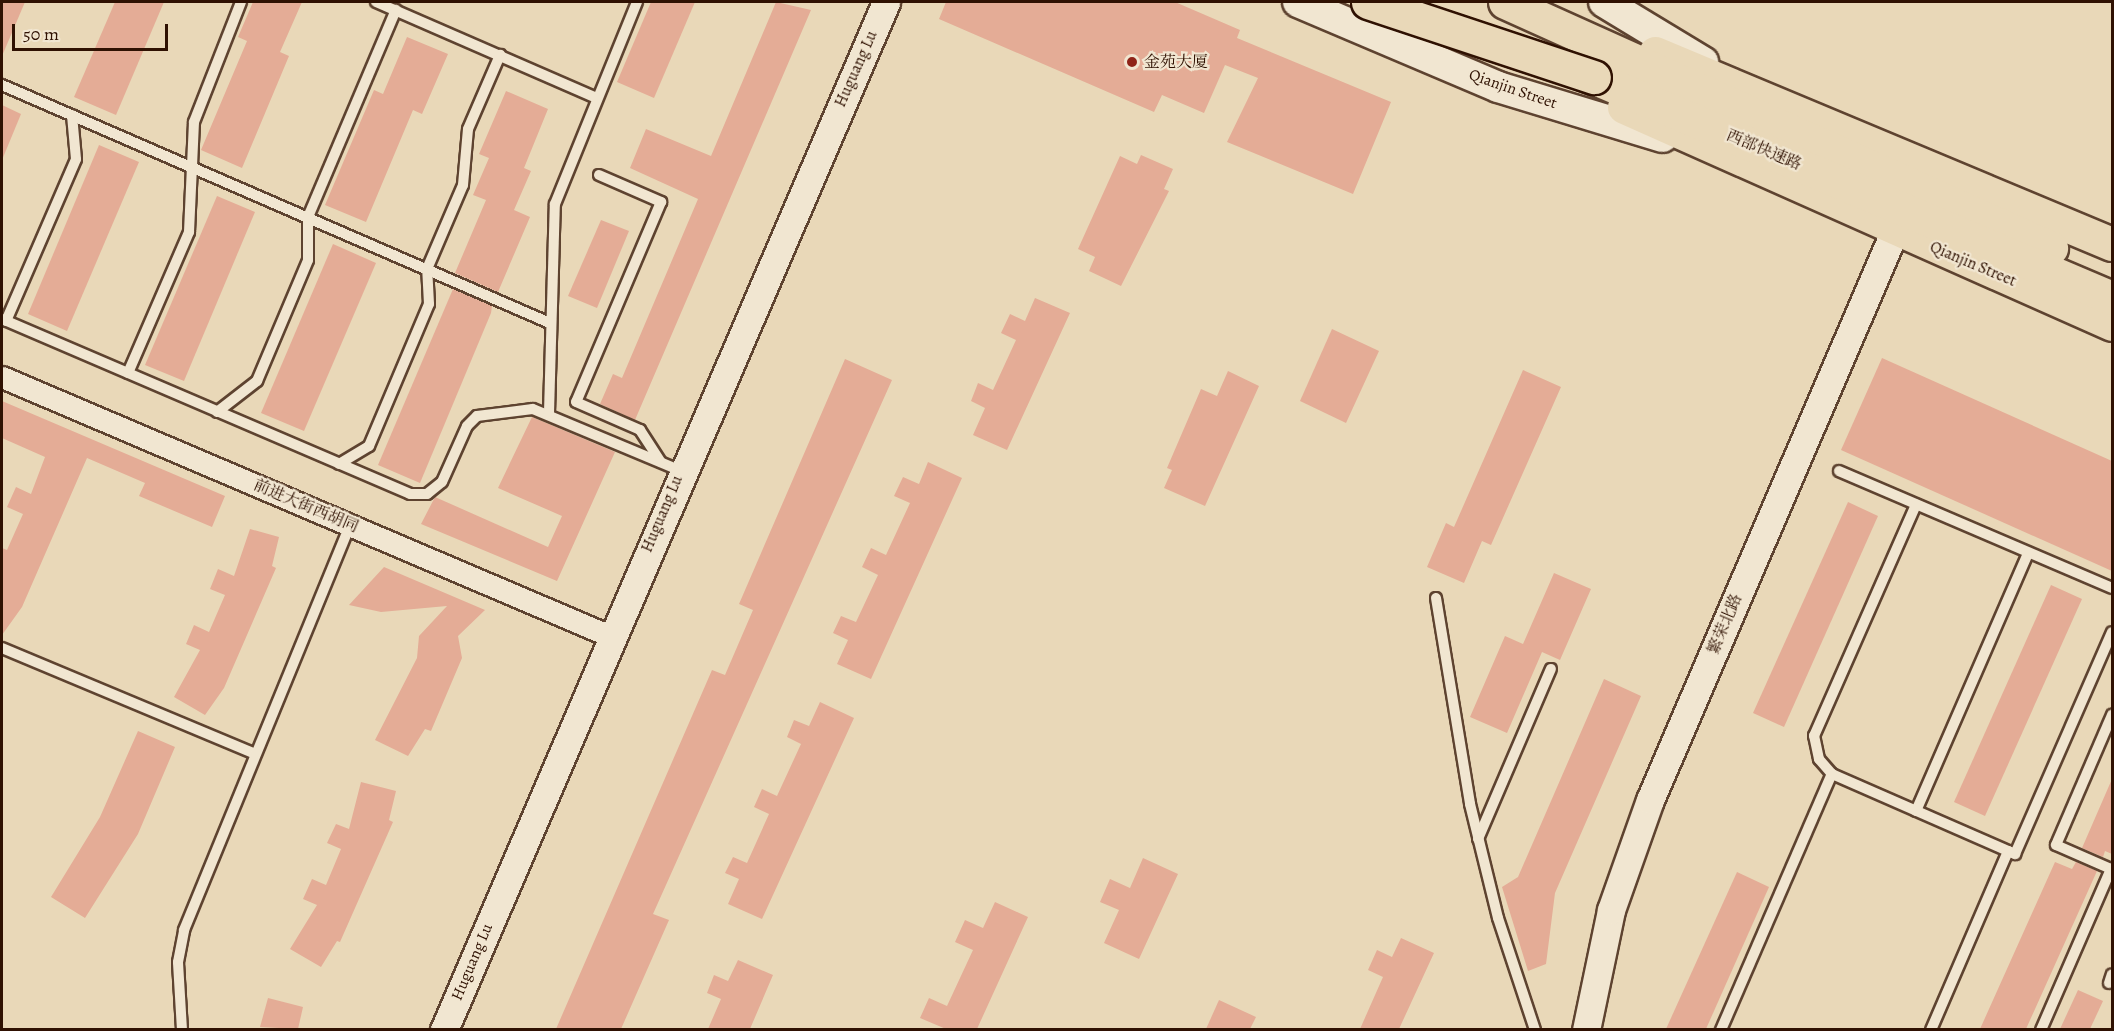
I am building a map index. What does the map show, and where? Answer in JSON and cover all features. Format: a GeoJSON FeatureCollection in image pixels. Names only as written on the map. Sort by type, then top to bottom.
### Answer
{"type":"FeatureCollection","features":[{"type":"Feature","properties":{"kind":"main road","name":"Qianjin Street"},"geometry":{"type":"LineString","coordinates":[[1298,2],[1498,87],[1736,159]]}},
{"type":"Feature","properties":{"kind":"main road"},"geometry":{"type":"LineString","coordinates":[[1368,2],[1594,78]]}},
{"type":"Feature","properties":{"kind":"main road","name":"Qianjin Street"},"geometry":{"type":"LineString","coordinates":[[1390,2],[1895,230],[2112,324]]}},
{"type":"Feature","properties":{"kind":"main road","name":"西部快速路"},"geometry":{"type":"LineString","coordinates":[[1415,2],[2112,298]]}},
{"type":"Feature","properties":{"kind":"main road","name":"西部快速路"},"geometry":{"type":"LineString","coordinates":[[1505,2],[2112,276]]}},
{"type":"Feature","properties":{"kind":"main road"},"geometry":{"type":"LineString","coordinates":[[1531,2],[2112,244]]}},
{"type":"Feature","properties":{"kind":"main road"},"geometry":{"type":"LineString","coordinates":[[1604,2],[1759,96]]}},
{"type":"Feature","properties":{"kind":"street","name":"Huguang Lu"},"geometry":{"type":"LineString","coordinates":[[444,1029],[610,636],[671,467],[886,2]]}},
{"type":"Feature","properties":{"kind":"street","name":"繁荣北路"},"geometry":{"type":"LineString","coordinates":[[1586,1029],[1611,910],[1650,800],[1895,230]]}},
{"type":"Feature","properties":{"kind":"street","name":"前进大街西胡同"},"geometry":{"type":"LineString","coordinates":[[2,377],[610,636]]}},
{"type":"Feature","properties":{"kind":"lane"},"geometry":{"type":"LineString","coordinates":[[128,374],[189,232],[190,166],[194,122],[241,2]]}},
{"type":"Feature","properties":{"kind":"lane"},"geometry":{"type":"LineString","coordinates":[[375,2],[595,97]]}},
{"type":"Feature","properties":{"kind":"lane"},"geometry":{"type":"LineString","coordinates":[[549,413],[555,204],[595,97],[637,2]]}},
{"type":"Feature","properties":{"kind":"lane"},"geometry":{"type":"LineString","coordinates":[[217,412],[257,381],[308,260],[308,218],[396,10]]}},
{"type":"Feature","properties":{"kind":"lane"},"geometry":{"type":"LineString","coordinates":[[339,464],[369,446],[429,304],[427,269],[463,185],[468,129],[500,55]]}},
{"type":"Feature","properties":{"kind":"lane"},"geometry":{"type":"LineString","coordinates":[[2,85],[550,322]]}},
{"type":"Feature","properties":{"kind":"lane"},"geometry":{"type":"LineString","coordinates":[[72,115],[76,159],[4,320],[410,494],[427,494],[442,482],[467,426],[477,417],[533,409],[549,413],[671,467]]}},
{"type":"Feature","properties":{"kind":"lane"},"geometry":{"type":"LineString","coordinates":[[599,175],[661,202],[576,402],[640,430],[671,467]]}},
{"type":"Feature","properties":{"kind":"lane"},"geometry":{"type":"LineString","coordinates":[[1839,471],[2112,588]]}},
{"type":"Feature","properties":{"kind":"lane"},"geometry":{"type":"LineString","coordinates":[[1916,505],[1814,736],[1819,759],[1832,774],[2015,854],[2112,632]]}},
{"type":"Feature","properties":{"kind":"lane"},"geometry":{"type":"LineString","coordinates":[[182,1029],[178,962],[184,930],[350,525]]}},
{"type":"Feature","properties":{"kind":"lane"},"geometry":{"type":"LineString","coordinates":[[1916,811],[2028,553]]}},
{"type":"Feature","properties":{"kind":"lane"},"geometry":{"type":"LineString","coordinates":[[1436,598],[1478,839],[1535,1029]]}},
{"type":"Feature","properties":{"kind":"lane"},"geometry":{"type":"LineString","coordinates":[[2,648],[255,754]]}},
{"type":"Feature","properties":{"kind":"lane"},"geometry":{"type":"LineString","coordinates":[[1478,839],[1551,669]]}},
{"type":"Feature","properties":{"kind":"lane"},"geometry":{"type":"LineString","coordinates":[[2041,1029],[2111,869],[2056,844],[2112,714]]}},
{"type":"Feature","properties":{"kind":"lane"},"geometry":{"type":"LineString","coordinates":[[1720,1029],[1832,774]]}},
{"type":"Feature","properties":{"kind":"lane"},"geometry":{"type":"LineString","coordinates":[[1931,1029],[2008,851]]}},
{"type":"Feature","properties":{"kind":"building"},"geometry":{"type":"Polygon","coordinates":[[[2,2],[25,2],[2,56],[2,2]]]}},
{"type":"Feature","properties":{"kind":"building"},"geometry":{"type":"Polygon","coordinates":[[[115,2],[164,2],[116,115],[74,97],[115,2]]]}},
{"type":"Feature","properties":{"kind":"building"},"geometry":{"type":"Polygon","coordinates":[[[253,2],[302,2],[280,52],[289,56],[242,168],[201,150],[247,41],[238,37],[253,2]]]}},
{"type":"Feature","properties":{"kind":"building"},"geometry":{"type":"Polygon","coordinates":[[[651,2],[695,2],[654,98],[617,82],[651,2]]]}},
{"type":"Feature","properties":{"kind":"building"},"geometry":{"type":"Polygon","coordinates":[[[776,2],[811,10],[635,420],[600,404],[613,374],[622,378],[698,199],[630,168],[646,129],[711,156],[776,2]]]}},
{"type":"Feature","properties":{"kind":"building"},"geometry":{"type":"Polygon","coordinates":[[[946,2],[1175,2],[1240,30],[1237,38],[1391,102],[1353,194],[1227,142],[1258,78],[1225,65],[1204,113],[1162,95],[1154,112],[939,19],[946,2]]]}},
{"type":"Feature","properties":{"kind":"building"},"geometry":{"type":"Polygon","coordinates":[[[407,37],[448,54],[422,114],[413,110],[366,222],[325,205],[374,90],[383,94],[407,37]]]}},
{"type":"Feature","properties":{"kind":"building"},"geometry":{"type":"Polygon","coordinates":[[[506,91],[548,109],[524,168],[531,171],[514,210],[530,217],[498,292],[455,273],[486,200],[473,195],[489,158],[479,154],[506,91]]]}},
{"type":"Feature","properties":{"kind":"building"},"geometry":{"type":"Polygon","coordinates":[[[2,105],[21,114],[2,160],[2,105]]]}},
{"type":"Feature","properties":{"kind":"building"},"geometry":{"type":"Polygon","coordinates":[[[99,145],[139,162],[67,331],[28,314],[99,145]]]}},
{"type":"Feature","properties":{"kind":"building"},"geometry":{"type":"Polygon","coordinates":[[[1141,155],[1173,169],[1164,189],[1169,191],[1121,286],[1089,271],[1095,257],[1078,249],[1120,156],[1137,164],[1141,155]]]}},
{"type":"Feature","properties":{"kind":"building"},"geometry":{"type":"Polygon","coordinates":[[[217,196],[255,212],[184,381],[145,365],[217,196]]]}},
{"type":"Feature","properties":{"kind":"building"},"geometry":{"type":"Polygon","coordinates":[[[601,220],[629,231],[597,308],[568,296],[601,220]]]}},
{"type":"Feature","properties":{"kind":"building"},"geometry":{"type":"Polygon","coordinates":[[[333,244],[376,263],[304,431],[261,413],[333,244]]]}},
{"type":"Feature","properties":{"kind":"building"},"geometry":{"type":"Polygon","coordinates":[[[453,289],[492,306],[491,313],[420,483],[378,465],[453,289]]]}},
{"type":"Feature","properties":{"kind":"building"},"geometry":{"type":"Polygon","coordinates":[[[1035,298],[1070,313],[1007,450],[973,435],[985,408],[971,401],[978,383],[993,390],[1016,340],[1001,333],[1010,314],[1025,321],[1035,298]]]}},
{"type":"Feature","properties":{"kind":"building"},"geometry":{"type":"Polygon","coordinates":[[[1332,329],[1379,351],[1346,423],[1300,401],[1332,329]]]}},
{"type":"Feature","properties":{"kind":"building"},"geometry":{"type":"Polygon","coordinates":[[[1882,358],[2112,461],[2112,571],[1841,450],[1882,358]]]}},
{"type":"Feature","properties":{"kind":"building"},"geometry":{"type":"Polygon","coordinates":[[[845,359],[892,380],[653,914],[669,920],[621,1029],[556,1029],[712,670],[725,675],[753,610],[739,604],[845,359]]]}},
{"type":"Feature","properties":{"kind":"building"},"geometry":{"type":"Polygon","coordinates":[[[1523,370],[1561,387],[1491,545],[1482,541],[1464,583],[1427,567],[1446,523],[1454,527],[1523,370]]]}},
{"type":"Feature","properties":{"kind":"building"},"geometry":{"type":"Polygon","coordinates":[[[1228,371],[1259,386],[1205,506],[1164,488],[1172,470],[1167,468],[1201,389],[1217,396],[1228,371]]]}},
{"type":"Feature","properties":{"kind":"building"},"geometry":{"type":"Polygon","coordinates":[[[2,401],[225,496],[212,527],[139,496],[145,483],[87,458],[22,607],[2,635],[2,548],[7,550],[23,514],[7,507],[16,487],[31,494],[45,457],[2,438],[2,401]]]}},
{"type":"Feature","properties":{"kind":"building"},"geometry":{"type":"Polygon","coordinates":[[[532,417],[615,452],[557,581],[421,524],[435,497],[548,547],[562,516],[498,488],[532,417]]]}},
{"type":"Feature","properties":{"kind":"building"},"geometry":{"type":"Polygon","coordinates":[[[928,462],[962,478],[871,679],[837,664],[848,640],[833,633],[841,616],[856,622],[878,575],[862,567],[871,548],[886,555],[910,503],[894,496],[903,477],[919,484],[928,462]]]}},
{"type":"Feature","properties":{"kind":"building"},"geometry":{"type":"Polygon","coordinates":[[[1848,502],[1878,516],[1784,727],[1753,713],[1848,502]]]}},
{"type":"Feature","properties":{"kind":"building"},"geometry":{"type":"Polygon","coordinates":[[[250,529],[279,537],[272,566],[276,568],[224,688],[205,715],[174,697],[200,650],[186,644],[194,625],[209,632],[225,595],[210,589],[218,569],[234,576],[250,529]]]}},
{"type":"Feature","properties":{"kind":"building"},"geometry":{"type":"Polygon","coordinates":[[[384,567],[485,610],[458,636],[462,658],[431,731],[425,729],[408,756],[375,740],[417,658],[419,636],[447,606],[381,612],[349,605],[384,567]]]}},
{"type":"Feature","properties":{"kind":"building"},"geometry":{"type":"Polygon","coordinates":[[[1554,573],[1591,589],[1560,660],[1542,652],[1507,733],[1470,717],[1505,636],[1523,644],[1554,573]]]}},
{"type":"Feature","properties":{"kind":"building"},"geometry":{"type":"Polygon","coordinates":[[[2051,585],[2082,599],[1985,816],[1954,802],[2051,585]]]}},
{"type":"Feature","properties":{"kind":"building"},"geometry":{"type":"Polygon","coordinates":[[[1604,679],[1641,696],[1555,893],[1546,964],[1528,971],[1502,887],[1518,877],[1604,679]]]}},
{"type":"Feature","properties":{"kind":"building"},"geometry":{"type":"Polygon","coordinates":[[[820,702],[854,718],[762,919],[728,904],[739,879],[725,873],[733,857],[747,863],[769,814],[754,807],[762,789],[777,796],[801,744],[787,737],[794,720],[809,726],[820,702]]]}},
{"type":"Feature","properties":{"kind":"building"},"geometry":{"type":"Polygon","coordinates":[[[138,731],[175,747],[138,834],[85,918],[51,897],[100,817],[138,731]]]}},
{"type":"Feature","properties":{"kind":"building"},"geometry":{"type":"Polygon","coordinates":[[[2112,779],[2112,854],[2105,851],[2103,857],[2082,848],[2112,779]]]}},
{"type":"Feature","properties":{"kind":"building"},"geometry":{"type":"Polygon","coordinates":[[[361,782],[396,791],[389,820],[393,822],[340,942],[337,941],[321,967],[290,949],[317,905],[303,899],[312,879],[326,885],[341,849],[327,843],[336,824],[349,829],[361,782]]]}},
{"type":"Feature","properties":{"kind":"building"},"geometry":{"type":"Polygon","coordinates":[[[1143,858],[1178,874],[1139,959],[1104,943],[1119,910],[1100,902],[1110,879],[1130,888],[1143,858]]]}},
{"type":"Feature","properties":{"kind":"building"},"geometry":{"type":"Polygon","coordinates":[[[2055,862],[2072,869],[2076,862],[2097,871],[2026,1029],[1980,1029],[2055,862]]]}},
{"type":"Feature","properties":{"kind":"building"},"geometry":{"type":"Polygon","coordinates":[[[1737,872],[1769,887],[1706,1029],[1666,1029],[1737,872]]]}},
{"type":"Feature","properties":{"kind":"building"},"geometry":{"type":"Polygon","coordinates":[[[995,902],[1028,917],[977,1029],[946,1029],[920,1018],[929,998],[947,1006],[973,950],[955,942],[965,920],[983,928],[995,902]]]}},
{"type":"Feature","properties":{"kind":"building"},"geometry":{"type":"Polygon","coordinates":[[[1401,938],[1434,953],[1399,1029],[1360,1029],[1383,977],[1368,970],[1377,950],[1392,957],[1401,938]]]}},
{"type":"Feature","properties":{"kind":"building"},"geometry":{"type":"Polygon","coordinates":[[[738,960],[773,975],[750,1029],[708,1029],[721,999],[707,993],[714,975],[728,981],[738,960]]]}},
{"type":"Feature","properties":{"kind":"building"},"geometry":{"type":"Polygon","coordinates":[[[2078,990],[2103,1001],[2090,1029],[2060,1029],[2078,990]]]}},
{"type":"Feature","properties":{"kind":"building"},"geometry":{"type":"Polygon","coordinates":[[[268,998],[303,1007],[298,1029],[260,1027],[268,998]]]}},
{"type":"Feature","properties":{"kind":"building"},"geometry":{"type":"Polygon","coordinates":[[[1219,1000],[1256,1017],[1250,1029],[1206,1029],[1219,1000]]]}},
{"type":"Feature","properties":{"kind":"place","name":"金苑大厦"},"geometry":{"type":"Point","coordinates":[1132,62]}}]}
